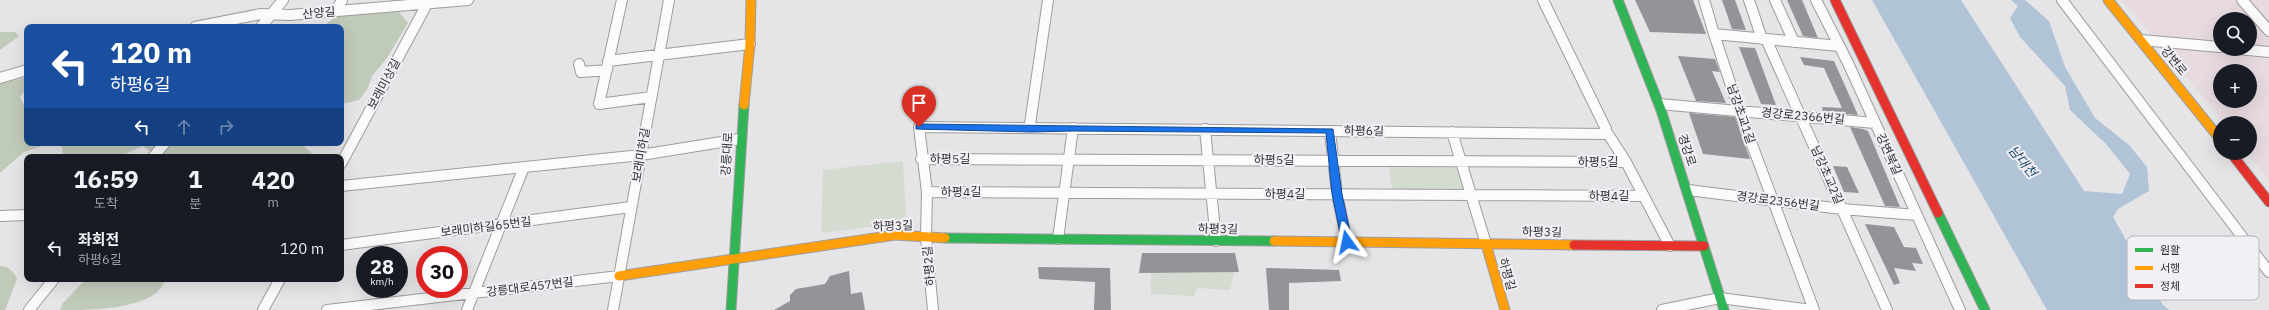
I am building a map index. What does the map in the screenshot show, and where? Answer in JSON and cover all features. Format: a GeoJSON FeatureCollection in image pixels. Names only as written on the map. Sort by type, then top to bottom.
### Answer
{"type":"FeatureCollection","features":[{"type":"Feature","properties":{"kind":"street"},"geometry":{"type":"LineString","coordinates":[[264,24],[282,0]]}},
{"type":"Feature","properties":{"kind":"street"},"geometry":{"type":"LineString","coordinates":[[336,11],[342,0]]}},
{"type":"Feature","properties":{"kind":"street","name":"산양길"},"geometry":{"type":"LineString","coordinates":[[209,24],[237,18],[272,14],[290,15],[468,0]]}},
{"type":"Feature","properties":{"kind":"street"},"geometry":{"type":"LineString","coordinates":[[622,0],[599,104],[652,98]]}},
{"type":"Feature","properties":{"kind":"street","name":"보래미하길"},"geometry":{"type":"LineString","coordinates":[[610,310],[619,276],[669,0]]}},
{"type":"Feature","properties":{"kind":"street","name":"강릉대로"},"geometry":{"type":"LineString","coordinates":[[731,310],[740,139],[750,44],[751,0]]}},
{"type":"Feature","properties":{"kind":"street"},"geometry":{"type":"LineString","coordinates":[[1030,124],[1048,0]]}},
{"type":"Feature","properties":{"kind":"street"},"geometry":{"type":"LineString","coordinates":[[1542,0],[1606,129]]}},
{"type":"Feature","properties":{"kind":"street","name":"경강로"},"geometry":{"type":"LineString","coordinates":[[1618,0],[1659,104],[1688,190],[1724,310]]}},
{"type":"Feature","properties":{"kind":"street","name":"남강초교1길"},"geometry":{"type":"LineString","coordinates":[[1704,0],[1739,110],[1813,310]]}},
{"type":"Feature","properties":{"kind":"street","name":"남강초교2길"},"geometry":{"type":"LineString","coordinates":[[1749,0],[1764,39],[1801,117],[1887,310]]}},
{"type":"Feature","properties":{"kind":"street"},"geometry":{"type":"LineString","coordinates":[[1775,0],[1794,42]]}},
{"type":"Feature","properties":{"kind":"street","name":"강변북길"},"geometry":{"type":"LineString","coordinates":[[1816,0],[1875,123],[1960,310]]}},
{"type":"Feature","properties":{"kind":"street"},"geometry":{"type":"LineString","coordinates":[[1835,0],[1985,310]]}},
{"type":"Feature","properties":{"kind":"street"},"geometry":{"type":"LineString","coordinates":[[2062,0],[2242,236]]}},
{"type":"Feature","properties":{"kind":"street","name":"강변로"},"geometry":{"type":"LineString","coordinates":[[2108,0],[2213,130]]}},
{"type":"Feature","properties":{"kind":"street"},"geometry":{"type":"LineString","coordinates":[[2242,0],[2269,31]]}},
{"type":"Feature","properties":{"kind":"street","name":"보래미상길"},"geometry":{"type":"LineString","coordinates":[[344,158],[421,3]]}},
{"type":"Feature","properties":{"kind":"street"},"geometry":{"type":"LineString","coordinates":[[1714,34],[1839,46]]}},
{"type":"Feature","properties":{"kind":"street"},"geometry":{"type":"LineString","coordinates":[[2141,40],[2213,46]]}},
{"type":"Feature","properties":{"kind":"street"},"geometry":{"type":"LineString","coordinates":[[579,64],[581,72],[608,65],[659,56],[750,44]]}},
{"type":"Feature","properties":{"kind":"street"},"geometry":{"type":"LineString","coordinates":[[2257,51],[2269,52]]}},
{"type":"Feature","properties":{"kind":"street"},"geometry":{"type":"LineString","coordinates":[[0,78],[24,71]]}},
{"type":"Feature","properties":{"kind":"street","name":"경강로2366번길"},"geometry":{"type":"LineString","coordinates":[[1659,104],[1875,123]]}},
{"type":"Feature","properties":{"kind":"street","name":"하평6길"},"geometry":{"type":"LineString","coordinates":[[919,127],[1031,130],[1073,128],[1608,134],[1626,162],[1670,246]]}},
{"type":"Feature","properties":{"kind":"street","name":"하평2길"},"geometry":{"type":"LineString","coordinates":[[919,127],[921,159],[927,192],[926,237],[933,310]]}},
{"type":"Feature","properties":{"kind":"street"},"geometry":{"type":"LineString","coordinates":[[1058,239],[1073,128]]}},
{"type":"Feature","properties":{"kind":"street"},"geometry":{"type":"LineString","coordinates":[[1205,129],[1216,241]]}},
{"type":"Feature","properties":{"kind":"street"},"geometry":{"type":"LineString","coordinates":[[1330,131],[1337,194],[1347,242]]}},
{"type":"Feature","properties":{"kind":"street"},"geometry":{"type":"LineString","coordinates":[[1452,132],[1486,244]]}},
{"type":"Feature","properties":{"kind":"street"},"geometry":{"type":"LineString","coordinates":[[344,186],[641,155],[740,139]]}},
{"type":"Feature","properties":{"kind":"street"},"geometry":{"type":"LineString","coordinates":[[156,154],[162,146]]}},
{"type":"Feature","properties":{"kind":"street","name":"하평5길"},"geometry":{"type":"LineString","coordinates":[[921,159],[1209,159],[1626,162]]}},
{"type":"Feature","properties":{"kind":"street"},"geometry":{"type":"LineString","coordinates":[[2236,160],[2269,202]]}},
{"type":"Feature","properties":{"kind":"street"},"geometry":{"type":"LineString","coordinates":[[467,310],[524,167]]}},
{"type":"Feature","properties":{"kind":"street","name":"경강로2356번길"},"geometry":{"type":"LineString","coordinates":[[1688,190],[1842,209],[1917,215]]}},
{"type":"Feature","properties":{"kind":"street","name":"하평4길"},"geometry":{"type":"LineString","coordinates":[[927,192],[1644,196]]}},
{"type":"Feature","properties":{"kind":"street","name":"보래미하길65번길"},"geometry":{"type":"LineString","coordinates":[[344,245],[631,208]]}},
{"type":"Feature","properties":{"kind":"street"},"geometry":{"type":"LineString","coordinates":[[0,216],[24,215]]}},
{"type":"Feature","properties":{"kind":"street","name":"하평3길"},"geometry":{"type":"LineString","coordinates":[[733,258],[895,235],[926,237],[1058,239],[1704,246]]}},
{"type":"Feature","properties":{"kind":"street","name":"하평길"},"geometry":{"type":"LineString","coordinates":[[1486,244],[1505,310]]}},
{"type":"Feature","properties":{"kind":"street","name":"강릉대로457번길"},"geometry":{"type":"LineString","coordinates":[[327,310],[619,276],[733,258]]}},
{"type":"Feature","properties":{"kind":"street"},"geometry":{"type":"LineString","coordinates":[[2259,259],[2269,272]]}},
{"type":"Feature","properties":{"kind":"street"},"geometry":{"type":"LineString","coordinates":[[29,310],[52,282]]}},
{"type":"Feature","properties":{"kind":"street"},"geometry":{"type":"LineString","coordinates":[[263,310],[278,282]]}},
{"type":"Feature","properties":{"kind":"street"},"geometry":{"type":"LineString","coordinates":[[1662,310],[1720,298],[1813,310]]}},
{"type":"Feature","properties":{"kind":"shaded area"},"geometry":{"type":"Polygon","coordinates":[[[2122,0],[2269,0],[2269,180],[2253,160],[2257,160],[2257,116],[2219,116],[2122,0]]]}},
{"type":"Feature","properties":{"kind":"shaded area"},"geometry":{"type":"Polygon","coordinates":[[[903,161],[906,216],[894,224],[821,233],[823,170],[903,161]]]}},
{"type":"Feature","properties":{"kind":"shaded area"},"geometry":{"type":"Polygon","coordinates":[[[1388,163],[1456,163],[1466,192],[1393,192],[1388,163]]]}},
{"type":"Feature","properties":{"kind":"shaded area"},"geometry":{"type":"Polygon","coordinates":[[[1151,272],[1234,272],[1230,290],[1197,288],[1194,296],[1151,294],[1151,272]]]}},
{"type":"Feature","properties":{"kind":"green space"},"geometry":{"type":"Polygon","coordinates":[[[399,12],[408,23],[387,58],[372,76],[367,90],[359,100],[344,103],[344,24],[326,24],[338,15],[399,12]]]}},
{"type":"Feature","properties":{"kind":"green space"},"geometry":{"type":"Polygon","coordinates":[[[0,32],[15,32],[19,36],[0,50],[0,32]]]}},
{"type":"Feature","properties":{"kind":"green space"},"geometry":{"type":"Polygon","coordinates":[[[24,78],[24,92],[20,97],[24,105],[24,146],[42,146],[24,152],[0,173],[0,84],[24,78]]]}},
{"type":"Feature","properties":{"kind":"green space"},"geometry":{"type":"Polygon","coordinates":[[[59,146],[143,146],[126,154],[63,154],[62,147],[59,146]]]}},
{"type":"Feature","properties":{"kind":"green space"},"geometry":{"type":"Polygon","coordinates":[[[143,146],[303,146],[313,154],[154,154],[143,146]]]}},
{"type":"Feature","properties":{"kind":"green space"},"geometry":{"type":"Polygon","coordinates":[[[0,266],[11,270],[17,279],[5,310],[0,310],[0,266]]]}},
{"type":"Feature","properties":{"kind":"green space"},"geometry":{"type":"Polygon","coordinates":[[[83,282],[164,282],[155,294],[134,303],[122,306],[83,310],[60,310],[63,303],[83,282]]]}},
{"type":"Feature","properties":{"kind":"water","name":"남대천"},"geometry":{"type":"Polygon","coordinates":[[[1872,0],[1961,0],[2084,191],[2122,194],[2130,174],[2107,145],[2070,110],[2065,86],[2020,37],[2010,18],[2018,6],[2011,0],[2025,0],[2049,21],[2065,67],[2095,118],[2129,145],[2147,167],[2149,191],[2118,209],[2113,217],[2127,242],[2127,300],[2160,300],[2169,310],[2047,310],[1872,0]]]}},
{"type":"Feature","properties":{"kind":"building"},"geometry":{"type":"Polygon","coordinates":[[[1635,0],[1693,0],[1706,34],[1650,32],[1635,0]]]}},
{"type":"Feature","properties":{"kind":"building"},"geometry":{"type":"Polygon","coordinates":[[[1722,0],[1735,0],[1746,30],[1732,29],[1722,0]]]}},
{"type":"Feature","properties":{"kind":"building"},"geometry":{"type":"Polygon","coordinates":[[[1787,0],[1802,0],[1818,38],[1803,36],[1787,0]]]}},
{"type":"Feature","properties":{"kind":"building"},"geometry":{"type":"Polygon","coordinates":[[[1739,47],[1755,48],[1776,105],[1761,104],[1739,47]]]}},
{"type":"Feature","properties":{"kind":"building"},"geometry":{"type":"Polygon","coordinates":[[[1678,56],[1715,59],[1720,72],[1712,71],[1726,103],[1696,101],[1678,56]]]}},
{"type":"Feature","properties":{"kind":"building"},"geometry":{"type":"Polygon","coordinates":[[[1800,57],[1834,61],[1858,115],[1823,112],[1822,107],[1842,108],[1824,68],[1804,65],[1800,57]]]}},
{"type":"Feature","properties":{"kind":"building"},"geometry":{"type":"Polygon","coordinates":[[[1689,113],[1735,117],[1750,159],[1703,154],[1689,113]]]}},
{"type":"Feature","properties":{"kind":"building"},"geometry":{"type":"Polygon","coordinates":[[[1850,127],[1868,131],[1900,207],[1885,206],[1850,127]]]}},
{"type":"Feature","properties":{"kind":"building"},"geometry":{"type":"Polygon","coordinates":[[[1833,166],[1847,167],[1859,193],[1844,192],[1833,166]]]}},
{"type":"Feature","properties":{"kind":"building"},"geometry":{"type":"Polygon","coordinates":[[[1865,224],[1894,227],[1904,247],[1916,248],[1923,264],[1912,263],[1916,271],[1894,268],[1900,283],[1894,285],[1865,224]]]}},
{"type":"Feature","properties":{"kind":"building"},"geometry":{"type":"Polygon","coordinates":[[[1142,253],[1235,253],[1239,272],[1139,273],[1142,253]]]}},
{"type":"Feature","properties":{"kind":"building"},"geometry":{"type":"Polygon","coordinates":[[[1038,267],[1110,268],[1111,310],[1094,310],[1095,282],[1039,279],[1038,267]]]}},
{"type":"Feature","properties":{"kind":"building"},"geometry":{"type":"Polygon","coordinates":[[[1266,268],[1339,270],[1341,281],[1289,283],[1289,310],[1269,310],[1266,268]]]}},
{"type":"Feature","properties":{"kind":"building"},"geometry":{"type":"Polygon","coordinates":[[[849,271],[851,294],[862,292],[865,310],[774,310],[790,301],[790,295],[796,289],[825,284],[830,276],[849,271]]]}},
{"type":"Feature","properties":{"kind":"traffic: fast"},"geometry":{"type":"LineString","coordinates":[[1618,0],[1661,110],[1724,310]]}},
{"type":"Feature","properties":{"kind":"traffic: fast"},"geometry":{"type":"LineString","coordinates":[[731,310],[744,105]]}},
{"type":"Feature","properties":{"kind":"traffic: fast"},"geometry":{"type":"LineString","coordinates":[[1938,213],[1985,310]]}},
{"type":"Feature","properties":{"kind":"traffic: fast"},"geometry":{"type":"LineString","coordinates":[[945,238],[1274,241]]}},
{"type":"Feature","properties":{"kind":"traffic: slow"},"geometry":{"type":"LineString","coordinates":[[744,105],[750,44],[751,0]]}},
{"type":"Feature","properties":{"kind":"traffic: slow"},"geometry":{"type":"LineString","coordinates":[[2108,0],[2213,130]]}},
{"type":"Feature","properties":{"kind":"traffic: slow"},"geometry":{"type":"LineString","coordinates":[[619,276],[895,235],[945,238]]}},
{"type":"Feature","properties":{"kind":"traffic: slow"},"geometry":{"type":"LineString","coordinates":[[1274,241],[1574,245]]}},
{"type":"Feature","properties":{"kind":"traffic: slow"},"geometry":{"type":"LineString","coordinates":[[1486,244],[1505,310]]}},
{"type":"Feature","properties":{"kind":"traffic: jam"},"geometry":{"type":"LineString","coordinates":[[1835,0],[1938,213]]}},
{"type":"Feature","properties":{"kind":"traffic: jam"},"geometry":{"type":"LineString","coordinates":[[2236,160],[2269,202]]}},
{"type":"Feature","properties":{"kind":"traffic: jam"},"geometry":{"type":"LineString","coordinates":[[1574,245],[1704,246]]}},
{"type":"Feature","properties":{"kind":"route"},"geometry":{"type":"LineString","coordinates":[[919,127],[1031,130],[1073,128],[1330,131],[1337,194],[1347,242]]}}]}
